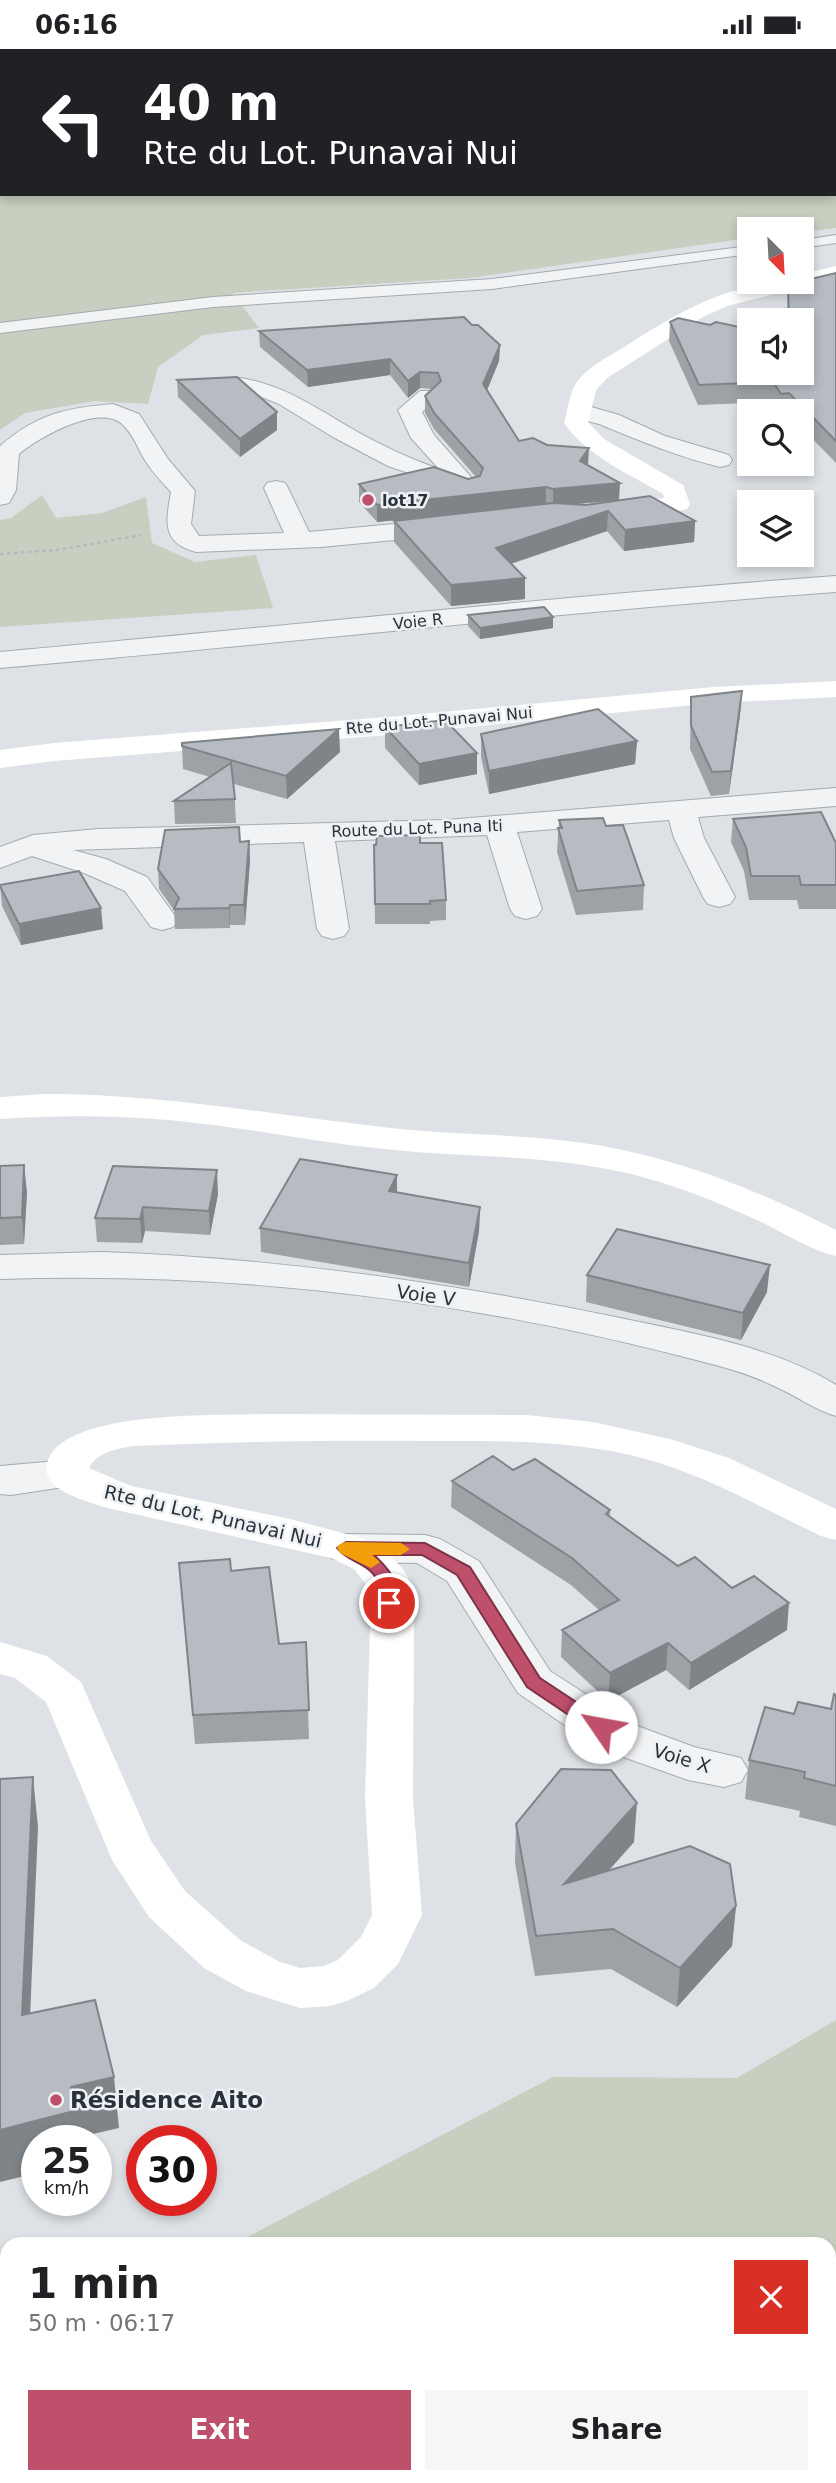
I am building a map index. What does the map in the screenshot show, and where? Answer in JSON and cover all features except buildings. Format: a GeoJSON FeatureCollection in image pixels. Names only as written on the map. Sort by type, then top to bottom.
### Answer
{"type":"FeatureCollection","features":[{"type":"Feature","properties":{"kind":"main road"},"geometry":{"type":"LineString","coordinates":[[814,277],[836,272]]}},
{"type":"Feature","properties":{"kind":"main road"},"geometry":{"type":"LineString","coordinates":[[598,513],[678,504],[674,490],[596,444],[576,423],[585,388],[599,373],[695,311],[747,294]]}},
{"type":"Feature","properties":{"kind":"main road","name":"Rte du Lot. Punavai Nui"},"geometry":{"type":"LineString","coordinates":[[0,759],[61,751],[387,726],[714,695],[836,689]]}},
{"type":"Feature","properties":{"kind":"main road"},"geometry":{"type":"LineString","coordinates":[[0,1108],[95,1104],[153,1107],[359,1136],[569,1152],[625,1161],[723,1192],[834,1243]]}},
{"type":"Feature","properties":{"kind":"main road"},"geometry":{"type":"LineString","coordinates":[[68,1474],[68,1462],[79,1451],[102,1438],[133,1433],[278,1427],[527,1428],[593,1435],[655,1448],[714,1468],[836,1526]]}},
{"type":"Feature","properties":{"kind":"main road","name":"Rte du Lot. Punavai Nui"},"geometry":{"type":"LineString","coordinates":[[0,1658],[31,1667],[65,1693],[129,1847],[167,1904],[222,1954],[264,1977],[300,1988],[331,1986],[356,1974],[380,1950],[397,1915],[389,1798],[392,1627],[387,1579],[369,1559],[346,1548],[290,1533],[122,1498],[87,1485],[68,1474]]}},
{"type":"Feature","properties":{"kind":"street"},"geometry":{"type":"LineString","coordinates":[[240,385],[280,393],[355,441],[426,474],[493,496]]}},
{"type":"Feature","properties":{"kind":"street"},"geometry":{"type":"LineString","coordinates":[[428,396],[410,410],[423,438],[469,487]]}},
{"type":"Feature","properties":{"kind":"street"},"geometry":{"type":"LineString","coordinates":[[344,408],[355,441]]}},
{"type":"Feature","properties":{"kind":"street"},"geometry":{"type":"LineString","coordinates":[[0,498],[4,490],[7,452],[28,434],[71,415],[113,411],[131,419],[159,463],[183,491],[178,524],[186,540],[196,544],[300,540],[466,525]]}},
{"type":"Feature","properties":{"kind":"street"},"geometry":{"type":"LineString","coordinates":[[581,411],[720,460]]}},
{"type":"Feature","properties":{"kind":"street"},"geometry":{"type":"LineString","coordinates":[[275,488],[300,540]]}},
{"type":"Feature","properties":{"kind":"street","name":"Voie R"},"geometry":{"type":"LineString","coordinates":[[0,660],[309,633],[653,597],[836,584]]}},
{"type":"Feature","properties":{"kind":"street","name":"Route du Lot. Puna Iti"},"geometry":{"type":"LineString","coordinates":[[14,853],[98,838],[500,825],[836,797]]}},
{"type":"Feature","properties":{"kind":"street"},"geometry":{"type":"LineString","coordinates":[[681,810],[689,838],[719,897]]}},
{"type":"Feature","properties":{"kind":"street"},"geometry":{"type":"LineString","coordinates":[[500,825],[508,858],[526,909]]}},
{"type":"Feature","properties":{"kind":"street"},"geometry":{"type":"LineString","coordinates":[[318,832],[332,929]]}},
{"type":"Feature","properties":{"kind":"street"},"geometry":{"type":"LineString","coordinates":[[14,853],[95,866],[136,884],[162,921]]}},
{"type":"Feature","properties":{"kind":"street","name":"Voie V"},"geometry":{"type":"LineString","coordinates":[[0,1267],[101,1264],[217,1270],[317,1280],[523,1308],[712,1351],[782,1374],[836,1403]]}},
{"type":"Feature","properties":{"kind":"street"},"geometry":{"type":"LineString","coordinates":[[0,1480],[68,1474]]}},
{"type":"Feature","properties":{"kind":"street","name":"Voie X"},"geometry":{"type":"LineString","coordinates":[[346,1548],[425,1549],[434,1553],[463,1571],[534,1682],[615,1736],[688,1763],[724,1770]]}},
{"type":"Feature","properties":{"kind":"lane"},"geometry":{"type":"LineString","coordinates":[[814,242],[836,239]]}},
{"type":"Feature","properties":{"kind":"lane"},"geometry":{"type":"LineString","coordinates":[[0,328],[213,302],[492,284],[737,252]]}},
{"type":"Feature","properties":{"kind":"path"},"geometry":{"type":"LineString","coordinates":[[0,554],[57,550],[180,528]]}},
{"type":"Feature","properties":{"kind":"green space"},"geometry":{"type":"Polygon","coordinates":[[[0,196],[836,196],[836,228],[814,231],[814,217],[737,217],[737,240],[470,278],[232,293],[259,328],[203,335],[158,367],[148,404],[95,401],[25,413],[0,430],[0,196]]]}},
{"type":"Feature","properties":{"kind":"green space"},"geometry":{"type":"Polygon","coordinates":[[[42,495],[56,518],[102,513],[146,497],[152,543],[195,562],[256,555],[273,608],[0,627],[0,520],[11,518],[42,495]]]}},
{"type":"Feature","properties":{"kind":"green space"},"geometry":{"type":"Polygon","coordinates":[[[836,2020],[836,2237],[247,2237],[553,2077],[737,2078],[836,2020]]]}},
{"type":"Feature","properties":{"kind":"slow traffic"},"geometry":{"type":"LineString","coordinates":[[371,1562],[346,1548],[401,1549]]}},
{"type":"Feature","properties":{"kind":"place","name":"lot17"},"geometry":{"type":"Point","coordinates":[368,500]}},
{"type":"Feature","properties":{"kind":"place","name":"Résidence Aito"},"geometry":{"type":"Point","coordinates":[56,2100]}},
{"type":"Feature","properties":{"kind":"route"},"geometry":{"type":"LineString","coordinates":[[389,1603],[387,1579],[369,1559],[346,1548],[425,1549],[463,1571],[534,1682],[601,1727]]}}]}
